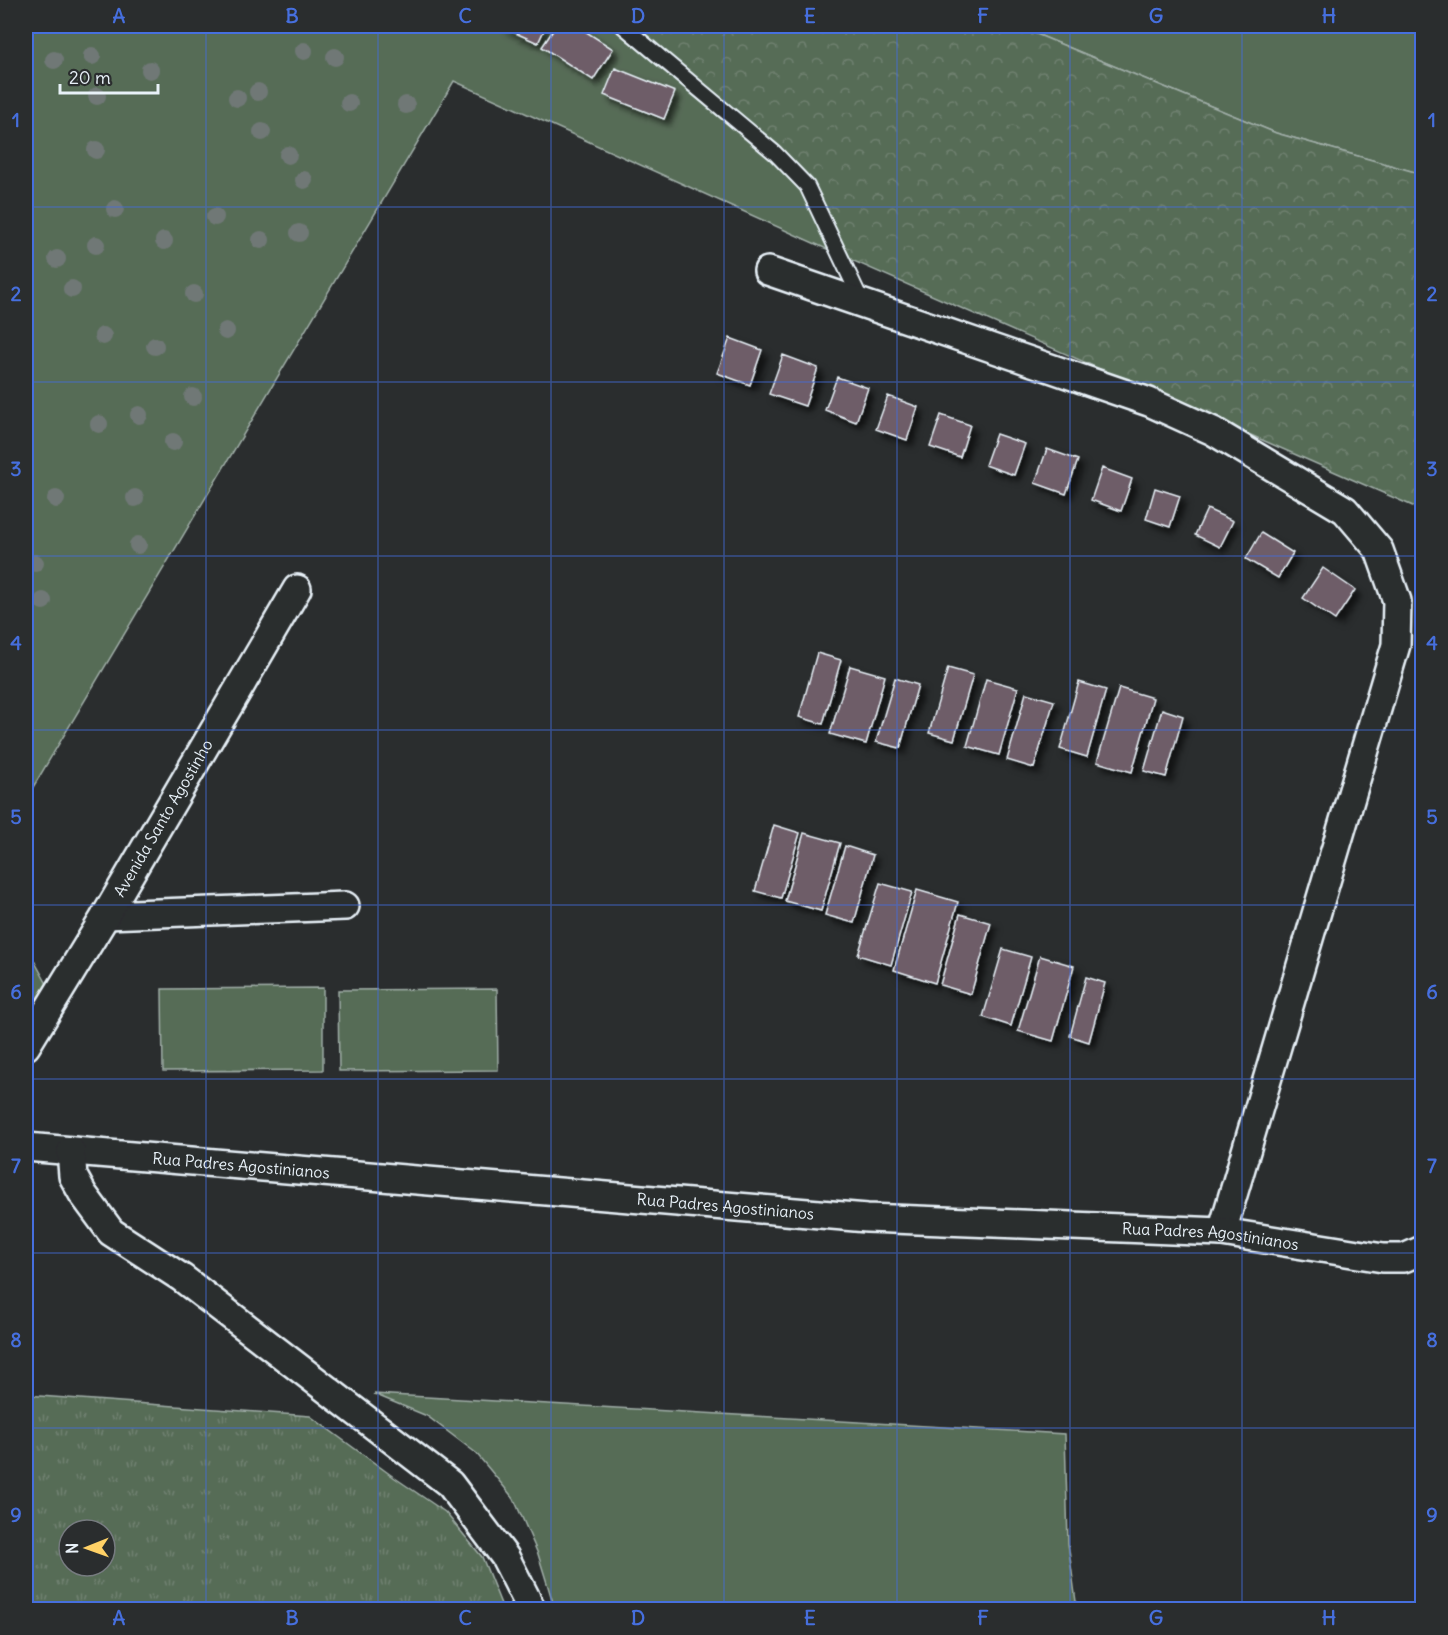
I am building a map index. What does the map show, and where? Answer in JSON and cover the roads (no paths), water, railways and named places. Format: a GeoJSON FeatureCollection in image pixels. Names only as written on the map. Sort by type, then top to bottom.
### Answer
{"type":"FeatureCollection","features":[{"type":"Feature","properties":{"kind":"street"},"geometry":{"type":"LineString","coordinates":[[768,272],[1149,402],[1213,431],[1345,510],[1379,550],[1397,602],[1396,645],[1222,1232]]}},
{"type":"Feature","properties":{"kind":"street","name":"Avenida Santo Agostinho"},"geometry":{"type":"LineString","coordinates":[[26,1046],[106,915],[297,589]]}},
{"type":"Feature","properties":{"kind":"street"},"geometry":{"type":"LineString","coordinates":[[106,915],[345,906]]}},
{"type":"Feature","properties":{"kind":"street","name":"Rua Padres Agostinianos"},"geometry":{"type":"LineString","coordinates":[[26,1147],[867,1218],[1222,1232],[1383,1258],[1404,1258],[1422,1250]]}},
{"type":"Feature","properties":{"kind":"street"},"geometry":{"type":"LineString","coordinates":[[71,1151],[73,1176],[83,1194],[111,1232],[182,1278],[450,1484],[505,1557],[532,1610]]}},
{"type":"Feature","properties":{"kind":"lane"},"geometry":{"type":"LineString","coordinates":[[623,26],[775,153],[807,186],[863,304]]}}]}
